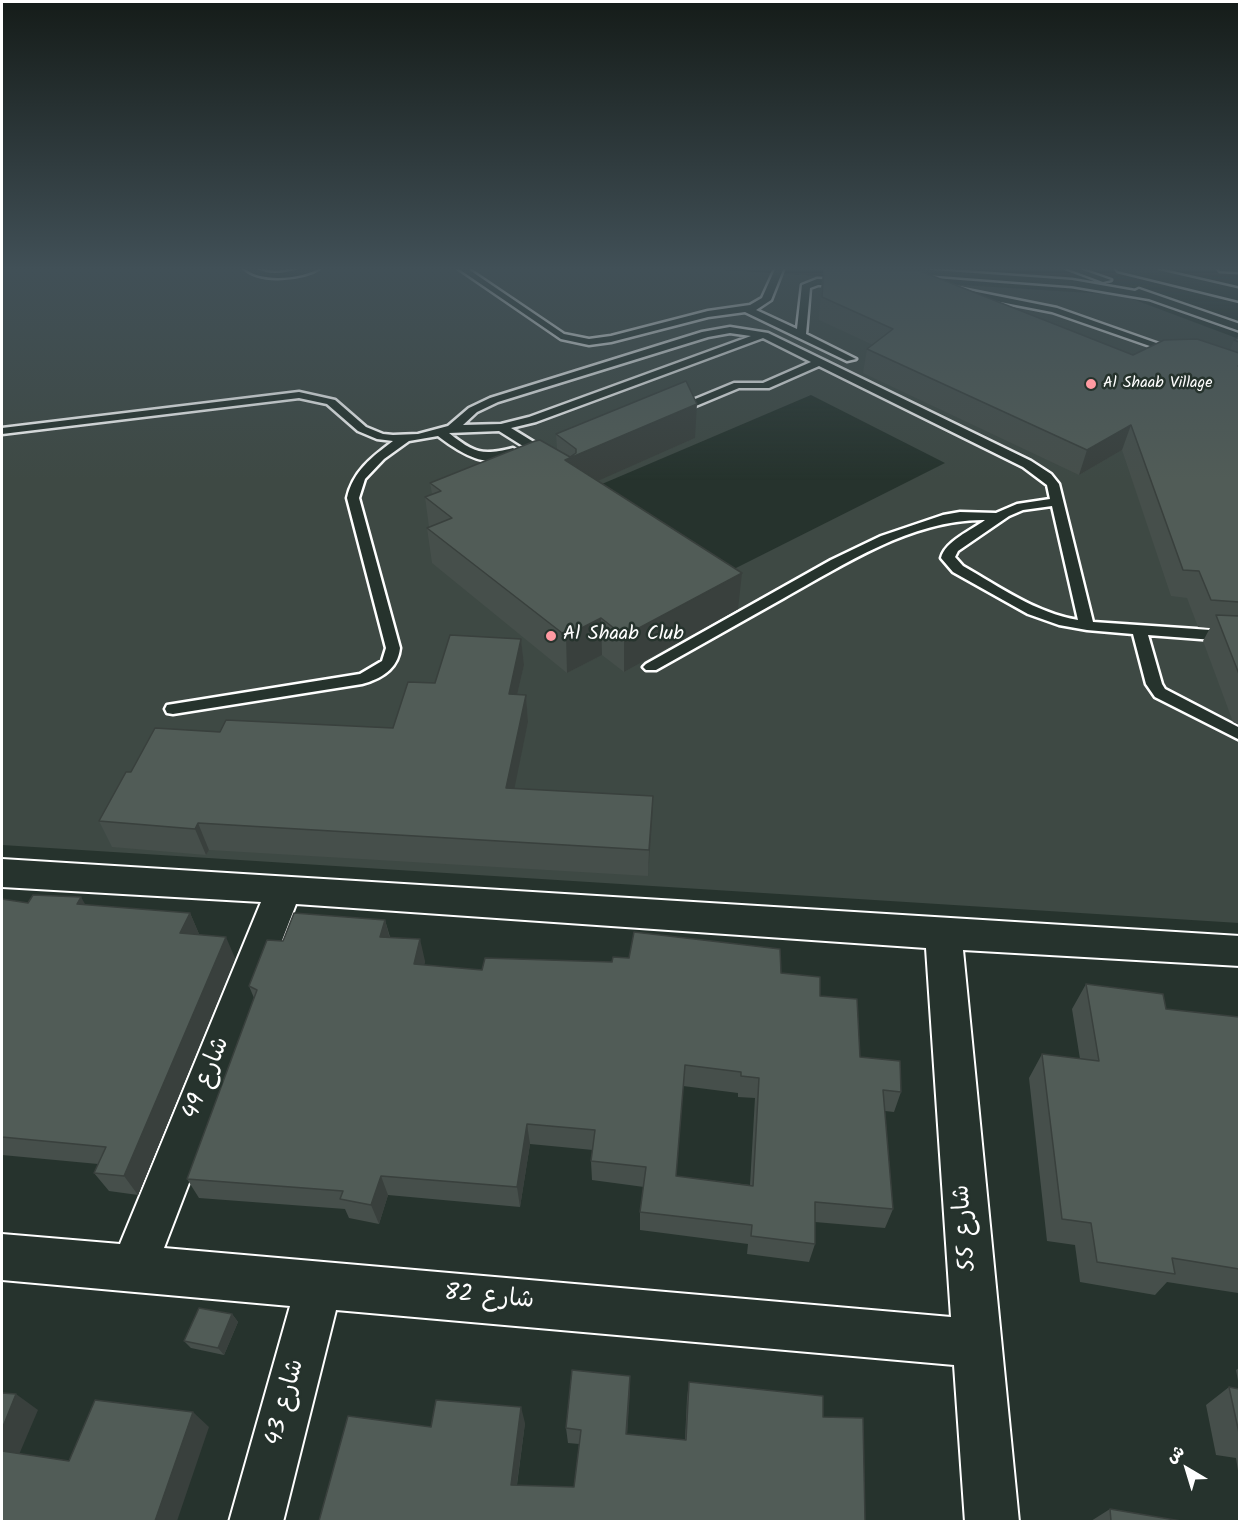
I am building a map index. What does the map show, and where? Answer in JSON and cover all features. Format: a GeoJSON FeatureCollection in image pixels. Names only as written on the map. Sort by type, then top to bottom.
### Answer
{"type":"FeatureCollection","features":[{"type":"Feature","properties":{"kind":"street"},"geometry":{"type":"LineString","coordinates":[[2,873],[1239,951]]}},
{"type":"Feature","properties":{"kind":"street","name":"شارع 49"},"geometry":{"type":"LineString","coordinates":[[133,1270],[284,889]]}},
{"type":"Feature","properties":{"kind":"street","name":"شارع 55"},"geometry":{"type":"LineString","coordinates":[[943,934],[992,1521]]}},
{"type":"Feature","properties":{"kind":"street","name":"شارع 82"},"geometry":{"type":"LineString","coordinates":[[2,1257],[977,1343]]}},
{"type":"Feature","properties":{"kind":"street","name":"شارع 43"},"geometry":{"type":"LineString","coordinates":[[256,1521],[319,1284]]}},
{"type":"Feature","properties":{"kind":"lane"},"geometry":{"type":"LineString","coordinates":[[568,338],[579,341],[615,338]]}},
{"type":"Feature","properties":{"kind":"lane"},"geometry":{"type":"LineString","coordinates":[[446,430],[473,410],[494,400],[693,338]]}},
{"type":"Feature","properties":{"kind":"lane"},"geometry":{"type":"LineString","coordinates":[[2,431],[299,395],[331,402],[356,425],[370,434],[387,438],[405,438],[446,430],[501,427],[531,420],[756,338]]}},
{"type":"Feature","properties":{"kind":"lane"},"geometry":{"type":"LineString","coordinates":[[770,338],[1038,470],[1053,484],[1087,626]]}},
{"type":"Feature","properties":{"kind":"lane"},"geometry":{"type":"LineString","coordinates":[[807,338],[851,359]]}},
{"type":"Feature","properties":{"kind":"lane"},"geometry":{"type":"LineString","coordinates":[[1136,338],[1182,354]]}},
{"type":"Feature","properties":{"kind":"lane"},"geometry":{"type":"LineString","coordinates":[[663,417],[738,385],[762,387],[820,362]]}},
{"type":"Feature","properties":{"kind":"lane"},"geometry":{"type":"LineString","coordinates":[[501,427],[556,462],[549,467]]}},
{"type":"Feature","properties":{"kind":"lane"},"geometry":{"type":"LineString","coordinates":[[446,430],[478,458],[494,458],[531,446]]}},
{"type":"Feature","properties":{"kind":"lane"},"geometry":{"type":"LineString","coordinates":[[173,709],[362,679],[380,672],[386,666],[393,654],[393,648],[353,498],[357,480],[363,472],[405,438]]}},
{"type":"Feature","properties":{"kind":"lane"},"geometry":{"type":"LineString","coordinates":[[1056,502],[1021,507],[998,517],[953,548],[949,553],[952,564],[1033,611],[1059,621],[1087,626],[1239,637]]}},
{"type":"Feature","properties":{"kind":"lane"},"geometry":{"type":"LineString","coordinates":[[651,667],[749,607],[861,551],[927,523],[960,516],[998,517]]}},
{"type":"Feature","properties":{"kind":"lane"},"geometry":{"type":"LineString","coordinates":[[1138,630],[1154,684],[1160,693],[1239,735]]}},
{"type":"Feature","properties":{"kind":"shaded area"},"geometry":{"type":"Polygon","coordinates":[[[2,338],[1239,339],[1239,923],[2,845],[2,338]],[[811,395],[602,484],[732,570],[945,463],[811,395]]]}},
{"type":"Feature","properties":{"kind":"building","name":"Al Shaab Village"},"geometry":{"type":"Polygon","coordinates":[[[881,338],[1090,338],[1133,355],[1164,340],[1197,339],[1239,353],[1239,602],[1211,600],[1199,571],[1183,570],[1131,425],[1087,450],[867,349],[881,338]]]}},
{"type":"Feature","properties":{"kind":"building"},"geometry":{"type":"Polygon","coordinates":[[[686,381],[697,404],[565,460],[742,573],[624,636],[601,618],[566,636],[427,528],[452,518],[425,497],[441,491],[430,483],[540,440],[570,457],[576,453],[576,449],[556,434],[686,381]]]}},
{"type":"Feature","properties":{"kind":"building"},"geometry":{"type":"Polygon","coordinates":[[[1216,615],[1239,616],[1239,674],[1216,615]]]}},
{"type":"Feature","properties":{"kind":"building"},"geometry":{"type":"Polygon","coordinates":[[[450,635],[521,639],[509,694],[526,695],[506,788],[653,796],[649,850],[198,823],[195,829],[99,821],[126,772],[131,772],[155,728],[220,732],[226,720],[393,728],[408,682],[435,683],[450,635]]]}},
{"type":"Feature","properties":{"kind":"building"},"geometry":{"type":"Polygon","coordinates":[[[33,895],[81,897],[77,904],[190,913],[180,933],[226,937],[124,1176],[94,1173],[106,1147],[2,1137],[2,899],[28,903],[33,895]]]}},
{"type":"Feature","properties":{"kind":"building"},"geometry":{"type":"Polygon","coordinates":[[[294,913],[385,920],[380,937],[420,939],[414,964],[482,970],[485,958],[612,962],[613,957],[629,958],[634,932],[780,949],[781,973],[820,977],[820,996],[857,999],[860,1057],[900,1061],[901,1092],[883,1090],[893,1209],[815,1202],[815,1244],[751,1236],[752,1225],[640,1212],[646,1167],[591,1161],[595,1130],[527,1124],[517,1187],[381,1176],[371,1205],[340,1199],[343,1191],[187,1179],[257,990],[249,986],[267,940],[283,941],[294,913]],[[685,1065],[676,1176],[753,1186],[759,1078],[741,1076],[741,1072],[685,1065]]]}},
{"type":"Feature","properties":{"kind":"building"},"geometry":{"type":"Polygon","coordinates":[[[1086,984],[1163,994],[1166,1009],[1239,1017],[1239,1269],[1172,1258],[1175,1274],[1097,1262],[1091,1223],[1062,1219],[1042,1054],[1099,1061],[1086,984]]]}},
{"type":"Feature","properties":{"kind":"building"},"geometry":{"type":"Polygon","coordinates":[[[199,1308],[232,1314],[218,1348],[184,1341],[199,1308]]]}},
{"type":"Feature","properties":{"kind":"building"},"geometry":{"type":"Polygon","coordinates":[[[572,1370],[630,1376],[626,1434],[686,1440],[689,1382],[823,1396],[823,1417],[863,1418],[865,1521],[319,1521],[348,1416],[431,1427],[436,1400],[521,1407],[511,1485],[574,1487],[581,1430],[566,1428],[572,1370]]]}},
{"type":"Feature","properties":{"kind":"building"},"geometry":{"type":"Polygon","coordinates":[[[1229,1387],[1239,1389],[1239,1433],[1229,1387]]]}},
{"type":"Feature","properties":{"kind":"building"},"geometry":{"type":"Polygon","coordinates":[[[2,1393],[16,1394],[2,1429],[2,1393]]]}},
{"type":"Feature","properties":{"kind":"building"},"geometry":{"type":"Polygon","coordinates":[[[95,1400],[193,1412],[155,1521],[2,1521],[2,1451],[69,1461],[95,1400]]]}},
{"type":"Feature","properties":{"kind":"building"},"geometry":{"type":"Polygon","coordinates":[[[1110,1509],[1181,1521],[1111,1521],[1110,1509]]]}},
{"type":"Feature","properties":{"kind":"place","name":"Al Shaab Village"},"geometry":{"type":"Point","coordinates":[1091,384]}},
{"type":"Feature","properties":{"kind":"place","name":"Al Shaab Club"},"geometry":{"type":"Point","coordinates":[551,636]}}]}
